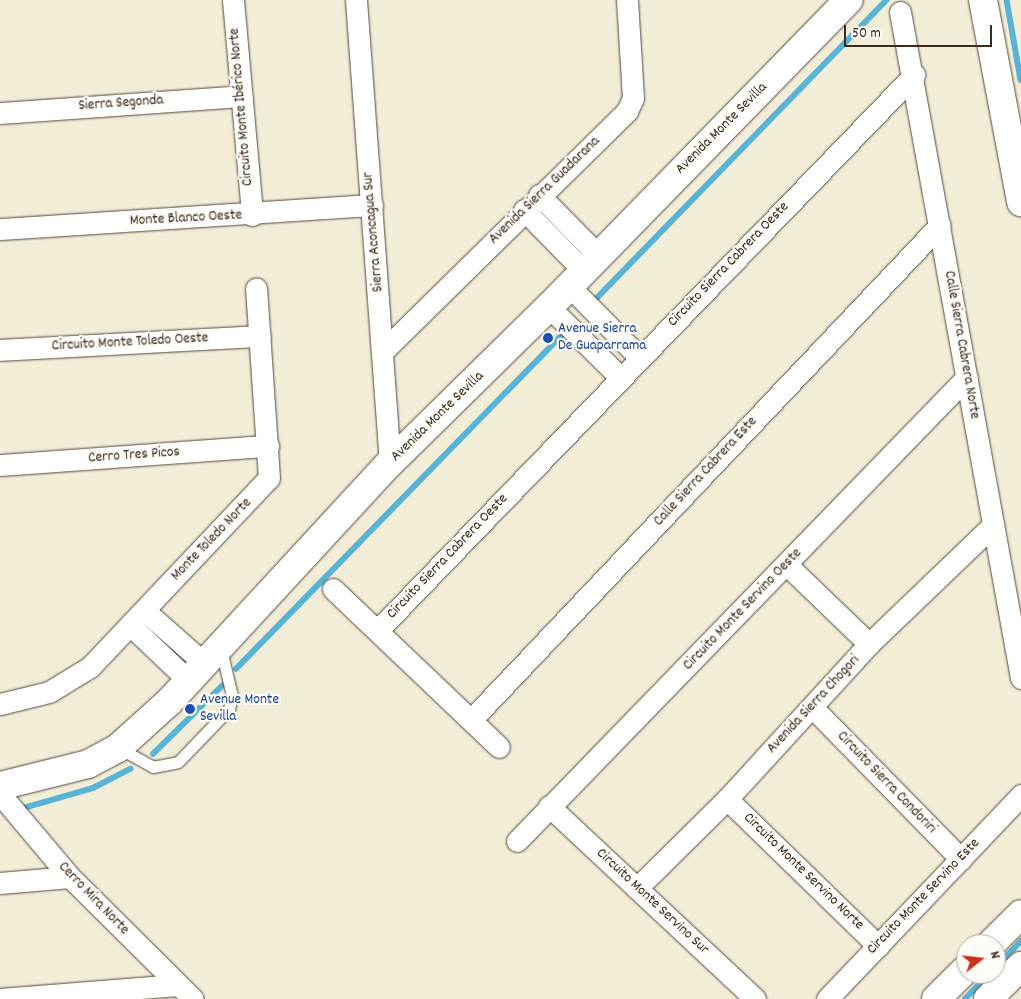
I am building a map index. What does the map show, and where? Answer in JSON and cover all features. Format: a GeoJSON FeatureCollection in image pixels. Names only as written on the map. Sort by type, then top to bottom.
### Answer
{"type":"FeatureCollection","features":[{"type":"Feature","properties":{"kind":"street","name":"Circuito Monte Ibérico Norte"},"geometry":{"type":"LineString","coordinates":[[233,0],[252,215]]}},
{"type":"Feature","properties":{"kind":"street","name":"Sierra Aconcagua Sur"},"geometry":{"type":"LineString","coordinates":[[356,0],[384,350],[390,463]]}},
{"type":"Feature","properties":{"kind":"street","name":"Avenida Sierra Guadarana"},"geometry":{"type":"LineString","coordinates":[[384,350],[539,195],[627,111],[633,98],[627,0]]}},
{"type":"Feature","properties":{"kind":"street","name":"Avenida Monte Sevilla"},"geometry":{"type":"LineString","coordinates":[[0,786],[88,764],[118,748],[205,664],[390,463],[549,307],[849,0]]}},
{"type":"Feature","properties":{"kind":"street"},"geometry":{"type":"LineString","coordinates":[[983,0],[1021,202]]}},
{"type":"Feature","properties":{"kind":"street","name":"Calle Sierra Cabrera Norte"},"geometry":{"type":"LineString","coordinates":[[900,12],[914,75],[1021,678]]}},
{"type":"Feature","properties":{"kind":"street","name":"Circuito Sierra Cabrera Oeste"},"geometry":{"type":"LineString","coordinates":[[378,630],[620,377],[914,75]]}},
{"type":"Feature","properties":{"kind":"street","name":"Sierra Segonda"},"geometry":{"type":"LineString","coordinates":[[0,113],[241,96]]}},
{"type":"Feature","properties":{"kind":"street"},"geometry":{"type":"LineString","coordinates":[[539,195],[639,358]]}},
{"type":"Feature","properties":{"kind":"street","name":"Monte Blanco Oeste"},"geometry":{"type":"LineString","coordinates":[[0,229],[252,215],[372,206]]}},
{"type":"Feature","properties":{"kind":"street"},"geometry":{"type":"LineString","coordinates":[[524,210],[584,271]]}},
{"type":"Feature","properties":{"kind":"street","name":"Calle Sierra Cabrera Este"},"geometry":{"type":"LineString","coordinates":[[472,719],[940,225]]}},
{"type":"Feature","properties":{"kind":"street","name":"Monte Toledo Norte"},"geometry":{"type":"LineString","coordinates":[[0,704],[49,692],[90,668],[269,478],[256,288]]}},
{"type":"Feature","properties":{"kind":"street"},"geometry":{"type":"LineString","coordinates":[[549,307],[620,377]]}},
{"type":"Feature","properties":{"kind":"street","name":"Circuito Monte Toledo Oeste"},"geometry":{"type":"LineString","coordinates":[[0,350],[260,336]]}},
{"type":"Feature","properties":{"kind":"street","name":"Circuito Monte Servino Oeste"},"geometry":{"type":"LineString","coordinates":[[516,841],[787,565],[967,377]]}},
{"type":"Feature","properties":{"kind":"street","name":"Cerro Tres Picos"},"geometry":{"type":"LineString","coordinates":[[0,465],[268,446]]}},
{"type":"Feature","properties":{"kind":"street","name":"Avenida Sierra Chogori"},"geometry":{"type":"LineString","coordinates":[[637,888],[727,799],[869,644],[993,524]]}},
{"type":"Feature","properties":{"kind":"street"},"geometry":{"type":"LineString","coordinates":[[787,565],[869,644]]}},
{"type":"Feature","properties":{"kind":"street"},"geometry":{"type":"LineString","coordinates":[[333,589],[500,747]]}},
{"type":"Feature","properties":{"kind":"street"},"geometry":{"type":"LineString","coordinates":[[138,618],[205,664]]}},
{"type":"Feature","properties":{"kind":"street","name":"Circuito Sierra Condoriri"},"geometry":{"type":"LineString","coordinates":[[812,707],[961,859]]}},
{"type":"Feature","properties":{"kind":"street","name":"Cerro Mira Norte"},"geometry":{"type":"LineString","coordinates":[[0,794],[70,877],[185,992]]}},
{"type":"Feature","properties":{"kind":"street","name":"Circuito Monte Servino Este"},"geometry":{"type":"LineString","coordinates":[[827,999],[1021,795]]}},
{"type":"Feature","properties":{"kind":"street","name":"Circuito Monte Servino Norte"},"geometry":{"type":"LineString","coordinates":[[727,799],[878,946]]}},
{"type":"Feature","properties":{"kind":"street","name":"Circuito Monte Servino Sur"},"geometry":{"type":"LineString","coordinates":[[549,806],[755,999]]}},
{"type":"Feature","properties":{"kind":"street"},"geometry":{"type":"LineString","coordinates":[[0,883],[70,877]]}},
{"type":"Feature","properties":{"kind":"street"},"geometry":{"type":"LineString","coordinates":[[1001,934],[1021,914]]}},
{"type":"Feature","properties":{"kind":"street"},"geometry":{"type":"LineString","coordinates":[[988,999],[1021,966]]}},
{"type":"Feature","properties":{"kind":"street"},"geometry":{"type":"LineString","coordinates":[[936,999],[956,979]]}},
{"type":"Feature","properties":{"kind":"street"},"geometry":{"type":"LineString","coordinates":[[0,999],[185,992]]}},
{"type":"Feature","properties":{"kind":"lane"},"geometry":{"type":"LineString","coordinates":[[118,748],[153,766],[178,762],[229,709],[232,696],[205,664]]}},
{"type":"Feature","properties":{"kind":"waterway"},"geometry":{"type":"LineString","coordinates":[[593,302],[887,0]]}},
{"type":"Feature","properties":{"kind":"waterway"},"geometry":{"type":"LineString","coordinates":[[1007,0],[1021,80]]}},
{"type":"Feature","properties":{"kind":"waterway"},"geometry":{"type":"LineString","coordinates":[[236,669],[562,335]]}},
{"type":"Feature","properties":{"kind":"waterway"},"geometry":{"type":"LineString","coordinates":[[153,754],[222,686]]}},
{"type":"Feature","properties":{"kind":"waterway"},"geometry":{"type":"LineString","coordinates":[[24,808],[93,788],[130,769]]}},
{"type":"Feature","properties":{"kind":"waterway"},"geometry":{"type":"LineString","coordinates":[[1006,957],[1021,941]]}},
{"type":"Feature","properties":{"kind":"waterway"},"geometry":{"type":"LineString","coordinates":[[965,999],[979,984]]}},
{"type":"Feature","properties":{"kind":"place","name":"Avenue Sierra De Guaparrama"},"geometry":{"type":"Point","coordinates":[548,338]}},
{"type":"Feature","properties":{"kind":"place","name":"Avenue Monte Sevilla"},"geometry":{"type":"Point","coordinates":[190,709]}}]}
